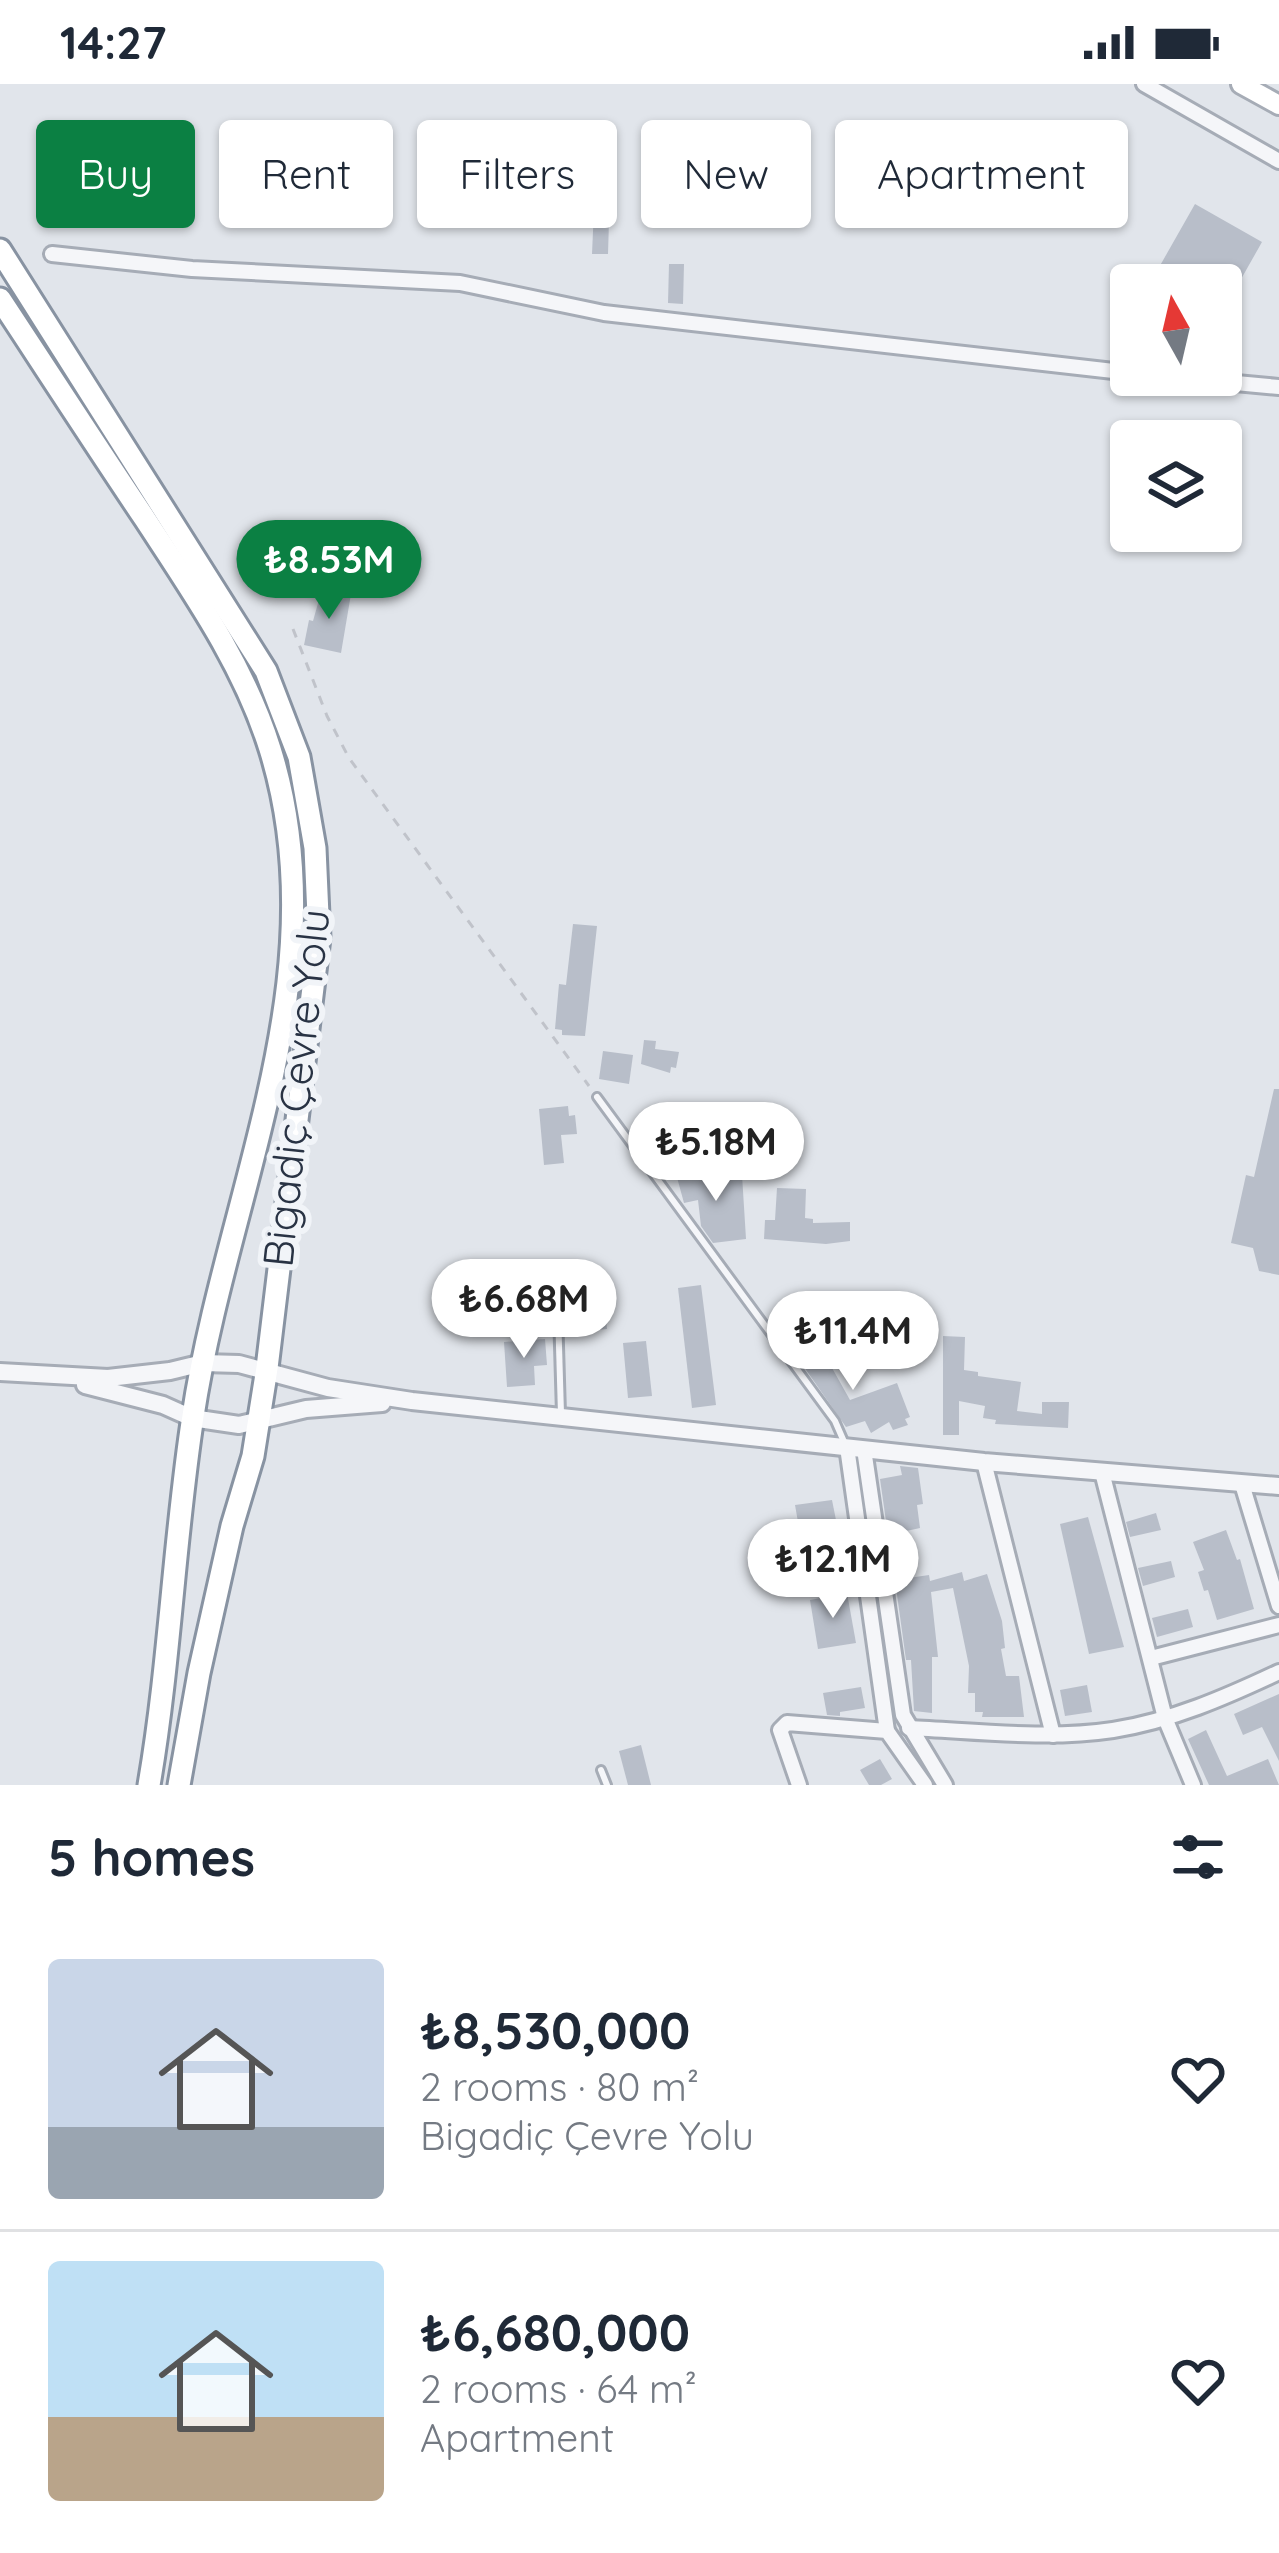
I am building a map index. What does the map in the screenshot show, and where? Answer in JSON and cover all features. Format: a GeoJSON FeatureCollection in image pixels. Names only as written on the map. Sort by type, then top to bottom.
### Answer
{"type":"FeatureCollection","features":[{"type":"Feature","properties":{"kind":"highway","name":"Bigadiç Çevre Yolu"},"geometry":{"type":"LineString","coordinates":[[0,250],[266,671],[299,757],[315,848],[319,938],[267,1368],[179,1785]]}},
{"type":"Feature","properties":{"kind":"highway","name":"Bigadiç Çevre Yolu"},"geometry":{"type":"LineString","coordinates":[[0,299],[221,639],[270,750],[294,879],[292,945],[278,1063],[193,1418],[170,1642],[149,1785]]}},
{"type":"Feature","properties":{"kind":"main road"},"geometry":{"type":"LineString","coordinates":[[1241,84],[1279,105]]}},
{"type":"Feature","properties":{"kind":"street"},"geometry":{"type":"LineString","coordinates":[[1144,84],[1279,161]]}},
{"type":"Feature","properties":{"kind":"street"},"geometry":{"type":"LineString","coordinates":[[52,254],[192,269],[460,283],[604,313],[1110,372]]}},
{"type":"Feature","properties":{"kind":"street"},"geometry":{"type":"LineString","coordinates":[[1242,384],[1279,387]]}},
{"type":"Feature","properties":{"kind":"street"},"geometry":{"type":"LineString","coordinates":[[0,1372],[109,1378],[203,1363],[267,1368],[328,1388],[412,1401],[984,1462],[1279,1486]]}},
{"type":"Feature","properties":{"kind":"street"},"geometry":{"type":"LineString","coordinates":[[37,1376],[118,1392],[193,1418],[239,1424],[306,1409],[412,1401]]}},
{"type":"Feature","properties":{"kind":"street"},"geometry":{"type":"LineString","coordinates":[[855,1448],[900,1699],[909,1728],[945,1785]]}},
{"type":"Feature","properties":{"kind":"street"},"geometry":{"type":"LineString","coordinates":[[855,1448],[887,1731],[925,1785]]}},
{"type":"Feature","properties":{"kind":"street"},"geometry":{"type":"LineString","coordinates":[[984,1462],[1053,1735]]}},
{"type":"Feature","properties":{"kind":"street"},"geometry":{"type":"LineString","coordinates":[[1102,1472],[1165,1718],[1193,1785]]}},
{"type":"Feature","properties":{"kind":"street"},"geometry":{"type":"LineString","coordinates":[[1242,1484],[1279,1606]]}},
{"type":"Feature","properties":{"kind":"street"},"geometry":{"type":"LineString","coordinates":[[1150,1658],[1279,1625]]}},
{"type":"Feature","properties":{"kind":"street"},"geometry":{"type":"LineString","coordinates":[[909,1728],[1053,1735],[1114,1730],[1165,1718],[1279,1672]]}},
{"type":"Feature","properties":{"kind":"street"},"geometry":{"type":"LineString","coordinates":[[799,1785],[780,1730],[784,1725],[887,1731]]}},
{"type":"Feature","properties":{"kind":"lane"},"geometry":{"type":"LineString","coordinates":[[597,1097],[855,1448]]}},
{"type":"Feature","properties":{"kind":"lane"},"geometry":{"type":"LineString","coordinates":[[558,1312],[561,1414]]}},
{"type":"Feature","properties":{"kind":"lane"},"geometry":{"type":"LineString","coordinates":[[601,1770],[607,1785]]}},
{"type":"Feature","properties":{"kind":"path"},"geometry":{"type":"LineString","coordinates":[[293,629],[349,758],[597,1097]]}},
{"type":"Feature","properties":{"kind":"building"},"geometry":{"type":"Polygon","coordinates":[[[1195,204],[1262,242],[1242,277],[1242,264],[1161,264],[1195,204]]]}},
{"type":"Feature","properties":{"kind":"building"},"geometry":{"type":"Polygon","coordinates":[[[593,228],[609,228],[608,254],[592,254],[593,228]]]}},
{"type":"Feature","properties":{"kind":"building"},"geometry":{"type":"Polygon","coordinates":[[[669,264],[684,264],[683,304],[668,303],[669,264]]]}},
{"type":"Feature","properties":{"kind":"building"},"geometry":{"type":"Polygon","coordinates":[[[322,589],[351,594],[341,653],[304,645],[322,589]]]}},
{"type":"Feature","properties":{"kind":"building"},"geometry":{"type":"Polygon","coordinates":[[[573,924],[597,926],[585,1036],[562,1035],[562,1030],[555,1029],[559,984],[566,985],[573,924]]]}},
{"type":"Feature","properties":{"kind":"building"},"geometry":{"type":"Polygon","coordinates":[[[644,1040],[656,1041],[655,1049],[679,1052],[676,1068],[671,1067],[670,1073],[641,1064],[644,1040]]]}},
{"type":"Feature","properties":{"kind":"building"},"geometry":{"type":"Polygon","coordinates":[[[603,1051],[633,1055],[629,1084],[599,1079],[603,1051]]]}},
{"type":"Feature","properties":{"kind":"building"},"geometry":{"type":"Polygon","coordinates":[[[1274,1089],[1279,1089],[1279,1275],[1259,1271],[1253,1248],[1231,1243],[1246,1175],[1254,1177],[1274,1089]]]}},
{"type":"Feature","properties":{"kind":"building"},"geometry":{"type":"Polygon","coordinates":[[[568,1106],[569,1116],[575,1115],[577,1134],[561,1135],[564,1163],[544,1165],[539,1109],[568,1106]]]}},
{"type":"Feature","properties":{"kind":"building"},"geometry":{"type":"Polygon","coordinates":[[[708,1124],[709,1140],[663,1144],[662,1129],[708,1124]]]}},
{"type":"Feature","properties":{"kind":"building"},"geometry":{"type":"Polygon","coordinates":[[[701,1165],[705,1183],[742,1175],[746,1239],[713,1243],[701,1226],[698,1200],[684,1203],[675,1170],[701,1165]]]}},
{"type":"Feature","properties":{"kind":"building"},"geometry":{"type":"Polygon","coordinates":[[[777,1188],[806,1189],[805,1218],[813,1223],[850,1222],[850,1241],[764,1239],[765,1220],[775,1220],[777,1188]]]}},
{"type":"Feature","properties":{"kind":"building"},"geometry":{"type":"Polygon","coordinates":[[[701,1285],[716,1405],[692,1408],[678,1288],[701,1285]]]}},
{"type":"Feature","properties":{"kind":"building"},"geometry":{"type":"Polygon","coordinates":[[[604,1295],[607,1329],[586,1331],[582,1297],[604,1295]]]}},
{"type":"Feature","properties":{"kind":"building"},"geometry":{"type":"Polygon","coordinates":[[[813,1334],[850,1400],[897,1383],[910,1417],[905,1419],[908,1425],[893,1430],[889,1422],[871,1433],[865,1421],[846,1427],[797,1357],[802,1354],[795,1343],[813,1334]]]}},
{"type":"Feature","properties":{"kind":"building"},"geometry":{"type":"Polygon","coordinates":[[[943,1336],[965,1337],[964,1370],[1021,1382],[1017,1411],[1042,1414],[1042,1402],[1069,1402],[1068,1428],[995,1424],[996,1420],[983,1418],[985,1406],[959,1401],[959,1435],[943,1435],[943,1336]]]}},
{"type":"Feature","properties":{"kind":"building"},"geometry":{"type":"Polygon","coordinates":[[[545,1339],[547,1365],[534,1366],[535,1385],[507,1387],[504,1342],[545,1339]]]}},
{"type":"Feature","properties":{"kind":"building"},"geometry":{"type":"Polygon","coordinates":[[[646,1341],[652,1396],[628,1398],[623,1343],[646,1341]]]}},
{"type":"Feature","properties":{"kind":"building"},"geometry":{"type":"Polygon","coordinates":[[[900,1466],[918,1468],[923,1504],[917,1505],[920,1528],[888,1535],[880,1479],[902,1475],[900,1466]]]}},
{"type":"Feature","properties":{"kind":"building"},"geometry":{"type":"Polygon","coordinates":[[[832,1500],[842,1550],[805,1554],[795,1505],[832,1500]]]}},
{"type":"Feature","properties":{"kind":"building"},"geometry":{"type":"Polygon","coordinates":[[[1156,1513],[1161,1530],[1130,1537],[1126,1522],[1156,1513]]]}},
{"type":"Feature","properties":{"kind":"building"},"geometry":{"type":"Polygon","coordinates":[[[1088,1517],[1124,1647],[1089,1654],[1060,1524],[1088,1517]]]}},
{"type":"Feature","properties":{"kind":"building"},"geometry":{"type":"Polygon","coordinates":[[[1226,1530],[1254,1609],[1217,1620],[1198,1572],[1204,1570],[1193,1542],[1226,1530]]]}},
{"type":"Feature","properties":{"kind":"building"},"geometry":{"type":"Polygon","coordinates":[[[1171,1561],[1175,1577],[1143,1586],[1138,1568],[1171,1561]]]}},
{"type":"Feature","properties":{"kind":"building"},"geometry":{"type":"Polygon","coordinates":[[[962,1572],[964,1581],[987,1574],[1002,1621],[1006,1676],[1019,1676],[1024,1717],[982,1717],[983,1712],[975,1712],[953,1588],[931,1592],[938,1657],[932,1657],[932,1713],[914,1711],[911,1660],[906,1660],[895,1580],[929,1575],[930,1581],[962,1572]]]}},
{"type":"Feature","properties":{"kind":"building"},"geometry":{"type":"Polygon","coordinates":[[[847,1593],[856,1643],[818,1649],[810,1600],[847,1593]]]}},
{"type":"Feature","properties":{"kind":"building"},"geometry":{"type":"Polygon","coordinates":[[[1188,1609],[1193,1627],[1157,1637],[1152,1618],[1188,1609]]]}},
{"type":"Feature","properties":{"kind":"building"},"geometry":{"type":"Polygon","coordinates":[[[1087,1685],[1092,1712],[1065,1716],[1060,1690],[1087,1685]]]}},
{"type":"Feature","properties":{"kind":"building"},"geometry":{"type":"Polygon","coordinates":[[[861,1687],[865,1708],[827,1715],[823,1693],[861,1687]]]}},
{"type":"Feature","properties":{"kind":"building"},"geometry":{"type":"Polygon","coordinates":[[[1279,1694],[1279,1761],[1262,1727],[1243,1735],[1234,1714],[1279,1694]]]}},
{"type":"Feature","properties":{"kind":"building"},"geometry":{"type":"Polygon","coordinates":[[[1206,1730],[1227,1776],[1268,1759],[1279,1785],[1209,1785],[1188,1739],[1206,1730]]]}},
{"type":"Feature","properties":{"kind":"building"},"geometry":{"type":"Polygon","coordinates":[[[641,1745],[651,1785],[628,1785],[619,1751],[641,1745]]]}},
{"type":"Feature","properties":{"kind":"building"},"geometry":{"type":"Polygon","coordinates":[[[880,1759],[892,1779],[869,1785],[860,1770],[880,1759]]]}}]}
